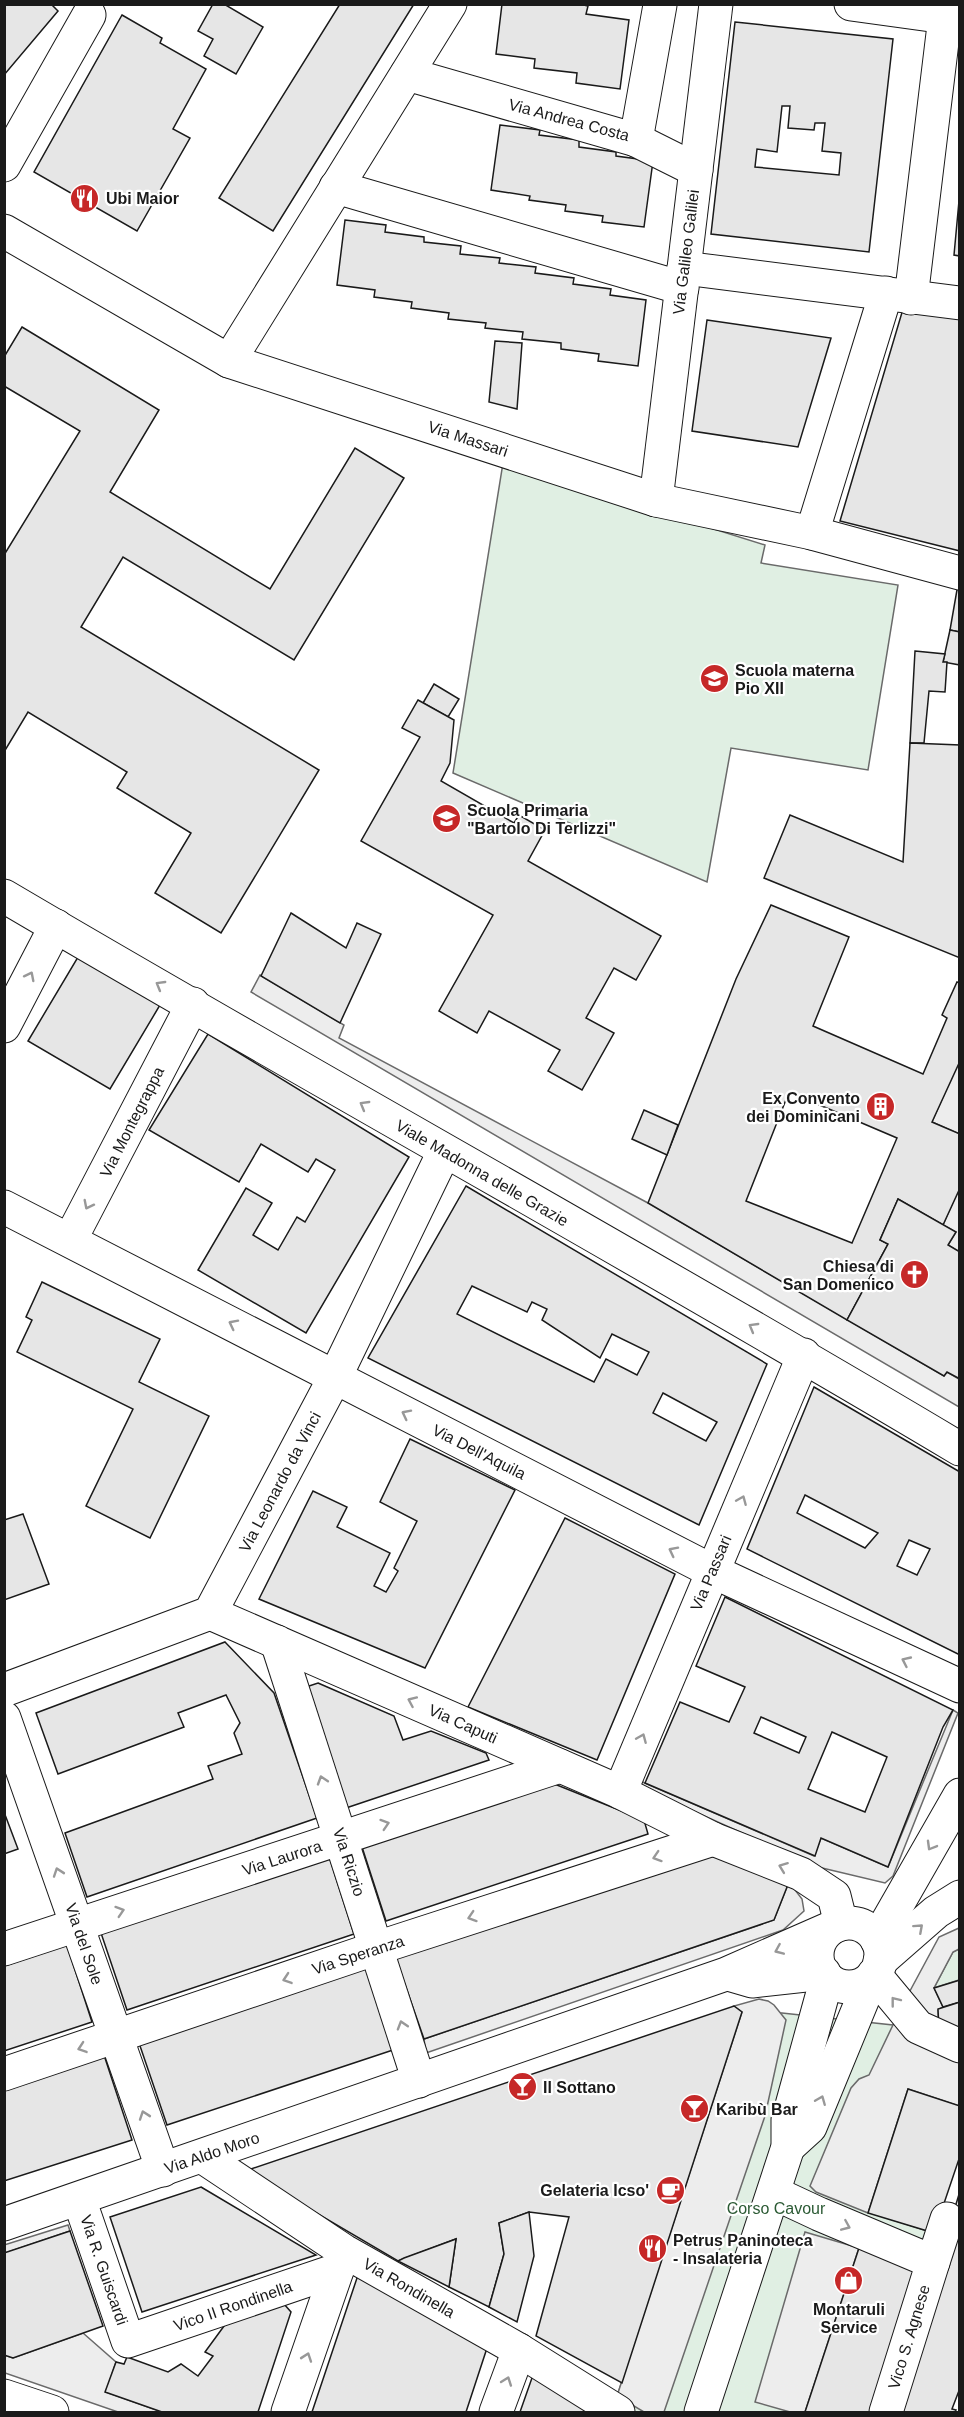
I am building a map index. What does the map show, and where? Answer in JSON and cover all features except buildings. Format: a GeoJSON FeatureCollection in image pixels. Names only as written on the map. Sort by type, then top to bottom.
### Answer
{"type":"FeatureCollection","features":[{"type":"Feature","properties":{"kind":"street"},"geometry":{"type":"LineString","coordinates":[[229,361],[450,4]]}},
{"type":"Feature","properties":{"kind":"street","name":"Via Galileo Galilei"},"geometry":{"type":"LineString","coordinates":[[656,501],[716,4]]}},
{"type":"Feature","properties":{"kind":"street"},"geometry":{"type":"LineString","coordinates":[[812,533],[899,295],[952,18],[851,4]]}},
{"type":"Feature","properties":{"kind":"street","name":"Via Andrea Costa"},"geometry":{"type":"LineString","coordinates":[[407,74],[636,140],[659,5]]}},
{"type":"Feature","properties":{"kind":"street"},"geometry":{"type":"LineString","coordinates":[[4,165],[89,15]]}},
{"type":"Feature","properties":{"kind":"street"},"geometry":{"type":"LineString","coordinates":[[636,140],[696,170]]}},
{"type":"Feature","properties":{"kind":"street"},"geometry":{"type":"LineString","coordinates":[[336,187],[683,278],[899,295],[960,303]]}},
{"type":"Feature","properties":{"kind":"street","name":"Via Massari"},"geometry":{"type":"LineString","coordinates":[[4,231],[229,361],[656,501],[812,533],[960,573]]}},
{"type":"Feature","properties":{"kind":"street","name":"Viale Madonna delle Grazie"},"geometry":{"type":"LineString","coordinates":[[4,896],[444,1152],[804,1355],[960,1449]]}},
{"type":"Feature","properties":{"kind":"street"},"geometry":{"type":"LineString","coordinates":[[4,1026],[56,926]]}},
{"type":"Feature","properties":{"kind":"street","name":"Via Montegrappa"},"geometry":{"type":"LineString","coordinates":[[70,1240],[193,1004]]}},
{"type":"Feature","properties":{"kind":"street","name":"Via Leonardo da Vinci"},"geometry":{"type":"LineString","coordinates":[[210,1613],[335,1377],[444,1152]]}},
{"type":"Feature","properties":{"kind":"street","name":"Via Dell'Aquila"},"geometry":{"type":"LineString","coordinates":[[4,1208],[712,1571],[960,1686]]}},
{"type":"Feature","properties":{"kind":"street","name":"Via Passari"},"geometry":{"type":"LineString","coordinates":[[620,1792],[804,1355]]}},
{"type":"Feature","properties":{"kind":"street"},"geometry":{"type":"LineString","coordinates":[[4,1690],[210,1613]]}},
{"type":"Feature","properties":{"kind":"street","name":"Via Caputi"},"geometry":{"type":"LineString","coordinates":[[210,1613],[620,1792],[713,1839],[801,1874],[834,1896],[837,1926]]}},
{"type":"Feature","properties":{"kind":"street","name":"Via Riczio"},"geometry":{"type":"LineString","coordinates":[[277,1642],[419,2081]]}},
{"type":"Feature","properties":{"kind":"street","name":"Via del Sole"},"geometry":{"type":"LineString","coordinates":[[4,1718],[163,2170]]}},
{"type":"Feature","properties":{"kind":"street","name":"Via Laurora"},"geometry":{"type":"LineString","coordinates":[[4,1949],[560,1766]]}},
{"type":"Feature","properties":{"kind":"street"},"geometry":{"type":"LineString","coordinates":[[788,2147],[810,2127],[876,1964],[960,1795]]}},
{"type":"Feature","properties":{"kind":"street","name":"Via Speranza"},"geometry":{"type":"LineString","coordinates":[[4,2074],[377,1948],[713,1839]]}},
{"type":"Feature","properties":{"kind":"street"},"geometry":{"type":"LineString","coordinates":[[726,1974],[752,1980],[826,1976],[846,1986],[856,1986],[876,1964],[936,1912],[960,1897]]}},
{"type":"Feature","properties":{"kind":"street"},"geometry":{"type":"LineString","coordinates":[[701,2412],[788,2147],[788,2120],[826,1976],[818,1961],[818,1951],[826,1933],[837,1926],[858,1924],[866,1927],[876,1964],[918,2027],[960,2046]]}},
{"type":"Feature","properties":{"kind":"street","name":"Via Aldo Moro"},"geometry":{"type":"LineString","coordinates":[[4,2224],[203,2157],[726,1974],[837,1926]]}},
{"type":"Feature","properties":{"kind":"street","name":"Via Rondinella"},"geometry":{"type":"LineString","coordinates":[[203,2157],[341,2261],[519,2350],[618,2412]]}},
{"type":"Feature","properties":{"kind":"street","name":"Vico S. Agnese"},"geometry":{"type":"LineString","coordinates":[[774,2193],[933,2262]]}},
{"type":"Feature","properties":{"kind":"street","name":"Via R. Guiscardi"},"geometry":{"type":"LineString","coordinates":[[79,2199],[128,2341]]}},
{"type":"Feature","properties":{"kind":"street","name":"Vico S. Agnese"},"geometry":{"type":"LineString","coordinates":[[886,2412],[947,2219]]}},
{"type":"Feature","properties":{"kind":"street"},"geometry":{"type":"LineString","coordinates":[[288,2412],[341,2261]]}},
{"type":"Feature","properties":{"kind":"street","name":"Vico II Rondinella"},"geometry":{"type":"LineString","coordinates":[[128,2341],[341,2261]]}},
{"type":"Feature","properties":{"kind":"street"},"geometry":{"type":"LineString","coordinates":[[496,2412],[519,2350]]}},
{"type":"Feature","properties":{"kind":"street"},"geometry":{"type":"LineString","coordinates":[[4,2396],[52,2412]]}},
{"type":"Feature","properties":{"kind":"green space","name":"Scuola materna Pio XII"},"geometry":{"type":"Polygon","coordinates":[[[503,463],[765,545],[761,563],[898,585],[868,770],[731,748],[707,882],[453,773],[503,463]]]}},
{"type":"Feature","properties":{"kind":"green space"},"geometry":{"type":"Polygon","coordinates":[[[959,1949],[959,1980],[934,1988],[953,1952],[959,1949]]]}},
{"type":"Feature","properties":{"kind":"green space","name":"Corso Cavour"},"geometry":{"type":"Polygon","coordinates":[[[742,2012],[782,2013],[939,2030],[944,2101],[908,2089],[868,2212],[934,2233],[924,2269],[859,2249],[805,2412],[612,2412],[742,2012]]]}},
{"type":"Feature","properties":{"kind":"shaded area"},"geometry":{"type":"Polygon","coordinates":[[[260,975],[344,1025],[339,1038],[648,1203],[944,1376],[947,1372],[959,1379],[959,1407],[251,992],[260,975]]]}},
{"type":"Feature","properties":{"kind":"shaded area"},"geometry":{"type":"Polygon","coordinates":[[[959,1060],[959,1134],[932,1122],[959,1060]]]}},
{"type":"Feature","properties":{"kind":"shaded area"},"geometry":{"type":"Polygon","coordinates":[[[959,1188],[959,1252],[948,1245],[956,1232],[943,1225],[959,1188]]]}},
{"type":"Feature","properties":{"kind":"shaded area"},"geometry":{"type":"Polygon","coordinates":[[[953,1710],[958,1713],[893,1876],[885,1883],[818,1867],[638,1786],[638,1780],[814,1856],[821,1838],[888,1867],[953,1710]]]}},
{"type":"Feature","properties":{"kind":"shaded area"},"geometry":{"type":"Polygon","coordinates":[[[789,1882],[802,1899],[804,1911],[783,1930],[426,2053],[424,2039],[774,1920],[789,1882]]]}},
{"type":"Feature","properties":{"kind":"shaded area"},"geometry":{"type":"Polygon","coordinates":[[[959,1928],[959,1949],[953,1952],[934,1988],[943,2007],[938,2010],[939,2030],[959,2037],[959,2106],[908,2089],[868,2213],[816,2192],[810,2186],[851,2088],[859,2079],[869,2075],[904,2002],[939,1937],[959,1928]]]}},
{"type":"Feature","properties":{"kind":"shaded area"},"geometry":{"type":"Polygon","coordinates":[[[759,1999],[774,2005],[786,2020],[765,2116],[664,2412],[644,2412],[617,2396],[742,2012],[734,2006],[759,1999]]]}},
{"type":"Feature","properties":{"kind":"shaded area"},"geometry":{"type":"Polygon","coordinates":[[[68,2225],[70,2231],[5,2253],[4,2245],[68,2225]]]}},
{"type":"Feature","properties":{"kind":"shaded area"},"geometry":{"type":"Polygon","coordinates":[[[805,2232],[859,2248],[805,2412],[790,2412],[755,2402],[805,2232]]]}},
{"type":"Feature","properties":{"kind":"shaded area"},"geometry":{"type":"Polygon","coordinates":[[[83,2333],[116,2362],[106,2392],[162,2412],[118,2412],[5,2373],[4,2355],[13,2358],[83,2333]]]}},
{"type":"Feature","properties":{"kind":"place","name":"Ubi Maior"},"geometry":{"type":"Point","coordinates":[85,198]}},
{"type":"Feature","properties":{"kind":"place","name":"Scuola materna Pio XII"},"geometry":{"type":"Point","coordinates":[714,679]}},
{"type":"Feature","properties":{"kind":"place","name":"Scuola Primaria \"Bartolo Di Terlizzi\""},"geometry":{"type":"Point","coordinates":[446,819]}},
{"type":"Feature","properties":{"kind":"place","name":"Ex Convento dei Dominicani"},"geometry":{"type":"Point","coordinates":[881,1107]}},
{"type":"Feature","properties":{"kind":"place","name":"Chiesa di San Domenico"},"geometry":{"type":"Point","coordinates":[915,1275]}},
{"type":"Feature","properties":{"kind":"place","name":"Il Sottano"},"geometry":{"type":"Point","coordinates":[522,2087]}},
{"type":"Feature","properties":{"kind":"place","name":"Karibù Bar"},"geometry":{"type":"Point","coordinates":[695,2109]}},
{"type":"Feature","properties":{"kind":"place","name":"Gelateria Icso'"},"geometry":{"type":"Point","coordinates":[670,2190]}},
{"type":"Feature","properties":{"kind":"place","name":"Petrus Paninoteca - Insalateria"},"geometry":{"type":"Point","coordinates":[652,2249]}},
{"type":"Feature","properties":{"kind":"place","name":"Montaruli Service"},"geometry":{"type":"Point","coordinates":[849,2281]}}]}
